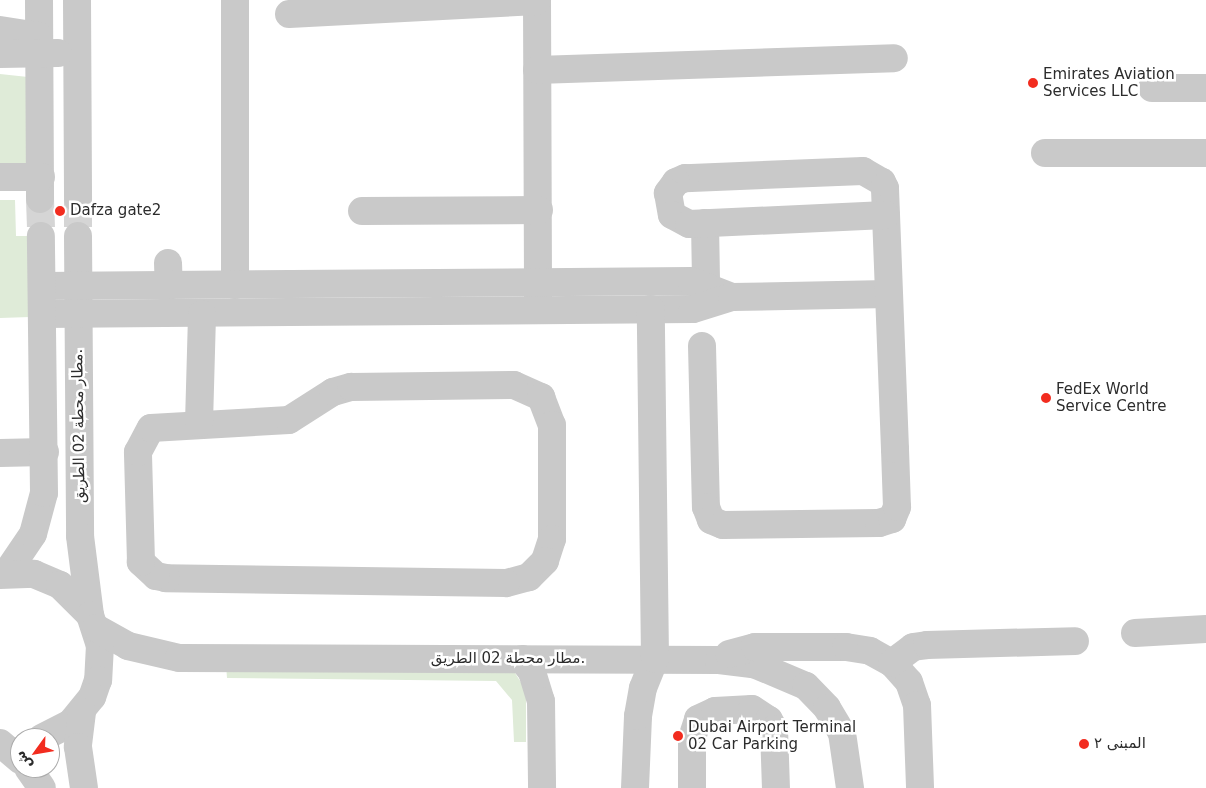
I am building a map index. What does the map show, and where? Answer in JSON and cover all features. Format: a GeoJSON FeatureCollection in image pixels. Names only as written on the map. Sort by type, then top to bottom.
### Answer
{"type":"FeatureCollection","features":[{"type":"Feature","properties":{"kind":"street"},"geometry":{"type":"LineString","coordinates":[[0,177],[40,188],[39,0]]}},
{"type":"Feature","properties":{"kind":"street"},"geometry":{"type":"LineString","coordinates":[[76,0],[78,199]]}},
{"type":"Feature","properties":{"kind":"street"},"geometry":{"type":"LineString","coordinates":[[235,0],[235,285]]}},
{"type":"Feature","properties":{"kind":"street"},"geometry":{"type":"LineString","coordinates":[[289,14],[536,1],[539,210],[538,310]]}},
{"type":"Feature","properties":{"kind":"street"},"geometry":{"type":"LineString","coordinates":[[0,30],[39,45],[77,53]]}},
{"type":"Feature","properties":{"kind":"street"},"geometry":{"type":"LineString","coordinates":[[0,54],[39,45]]}},
{"type":"Feature","properties":{"kind":"street"},"geometry":{"type":"LineString","coordinates":[[537,70],[894,58]]}},
{"type":"Feature","properties":{"kind":"street"},"geometry":{"type":"LineString","coordinates":[[1152,88],[1206,88]]}},
{"type":"Feature","properties":{"kind":"street"},"geometry":{"type":"LineString","coordinates":[[1045,153],[1206,153]]}},
{"type":"Feature","properties":{"kind":"street"},"geometry":{"type":"LineString","coordinates":[[702,346],[706,507],[711,520],[723,526],[886,523],[897,507],[886,215],[882,182],[864,171],[676,182],[668,193],[672,215],[683,223],[886,215]]}},
{"type":"Feature","properties":{"kind":"street"},"geometry":{"type":"LineString","coordinates":[[362,211],[539,210]]}},
{"type":"Feature","properties":{"kind":"street"},"geometry":{"type":"LineString","coordinates":[[705,223],[706,284]]}},
{"type":"Feature","properties":{"kind":"street"},"geometry":{"type":"LineString","coordinates":[[3,574],[23,552],[40,514],[45,452],[41,236]]}},
{"type":"Feature","properties":{"kind":"street","name":"مطار محطة 02 الطريق."},"geometry":{"type":"LineString","coordinates":[[78,236],[80,536],[93,621],[128,646],[179,658],[655,659],[719,660],[754,664],[806,686],[842,733],[850,788]]}},
{"type":"Feature","properties":{"kind":"street"},"geometry":{"type":"LineString","coordinates":[[42,286],[78,286],[168,274],[235,285],[538,282],[706,284],[732,297]]}},
{"type":"Feature","properties":{"kind":"street"},"geometry":{"type":"LineString","coordinates":[[42,314],[651,309],[707,307],[732,297],[888,294]]}},
{"type":"Feature","properties":{"kind":"street"},"geometry":{"type":"LineString","coordinates":[[635,788],[638,716],[643,688],[655,659],[651,309]]}},
{"type":"Feature","properties":{"kind":"street"},"geometry":{"type":"LineString","coordinates":[[199,423],[202,314]]}},
{"type":"Feature","properties":{"kind":"street"},"geometry":{"type":"LineString","coordinates":[[351,387],[528,389],[549,410],[552,424],[550,551],[529,577],[506,583],[156,576],[141,562],[139,443],[159,425],[199,423],[289,420],[333,392],[351,387]]}},
{"type":"Feature","properties":{"kind":"street"},"geometry":{"type":"LineString","coordinates":[[0,453],[45,452]]}},
{"type":"Feature","properties":{"kind":"street"},"geometry":{"type":"LineString","coordinates":[[3,574],[48,579],[72,593],[93,621],[100,645],[98,680],[82,712],[78,747],[84,788]]}},
{"type":"Feature","properties":{"kind":"street"},"geometry":{"type":"LineString","coordinates":[[1135,633],[1206,629]]}},
{"type":"Feature","properties":{"kind":"street"},"geometry":{"type":"LineString","coordinates":[[892,663],[913,647],[927,645],[1075,641]]}},
{"type":"Feature","properties":{"kind":"street"},"geometry":{"type":"LineString","coordinates":[[719,660],[755,647],[846,647],[870,651],[892,663],[909,682],[918,705],[920,788]]}},
{"type":"Feature","properties":{"kind":"street"},"geometry":{"type":"LineString","coordinates":[[522,660],[532,672],[541,701],[542,788]]}},
{"type":"Feature","properties":{"kind":"street"},"geometry":{"type":"LineString","coordinates":[[692,788],[692,738],[698,719],[715,711],[752,709],[769,720],[774,729],[776,788]]}},
{"type":"Feature","properties":{"kind":"street"},"geometry":{"type":"LineString","coordinates":[[57,728],[82,712]]}},
{"type":"Feature","properties":{"kind":"street"},"geometry":{"type":"LineString","coordinates":[[0,741],[10,750]]}},
{"type":"Feature","properties":{"kind":"green space"},"geometry":{"type":"Polygon","coordinates":[[[0,74],[28,77],[33,165],[0,165],[0,74]]]}},
{"type":"Feature","properties":{"kind":"green space"},"geometry":{"type":"Polygon","coordinates":[[[0,200],[15,200],[16,236],[28,236],[30,317],[0,318],[0,200]]]}},
{"type":"Feature","properties":{"kind":"green space"},"geometry":{"type":"Polygon","coordinates":[[[226,665],[515,673],[526,690],[526,742],[514,742],[512,700],[496,681],[227,678],[226,665]]]}},
{"type":"Feature","properties":{"kind":"tunnel"},"geometry":{"type":"LineString","coordinates":[[40,199],[41,236]]}},
{"type":"Feature","properties":{"kind":"tunnel"},"geometry":{"type":"LineString","coordinates":[[78,199],[78,236]]}},
{"type":"Feature","properties":{"kind":"place","name":"Emirates Aviation Services LLC"},"geometry":{"type":"Point","coordinates":[1033,83]}},
{"type":"Feature","properties":{"kind":"place","name":"Dafza gate2"},"geometry":{"type":"Point","coordinates":[60,211]}},
{"type":"Feature","properties":{"kind":"place","name":"FedEx World Service Centre"},"geometry":{"type":"Point","coordinates":[1046,398]}},
{"type":"Feature","properties":{"kind":"place","name":"Dubai Airport Terminal 02 Car Parking"},"geometry":{"type":"Point","coordinates":[678,736]}},
{"type":"Feature","properties":{"kind":"place","name":"المبنى ٢"},"geometry":{"type":"Point","coordinates":[1084,744]}}]}
